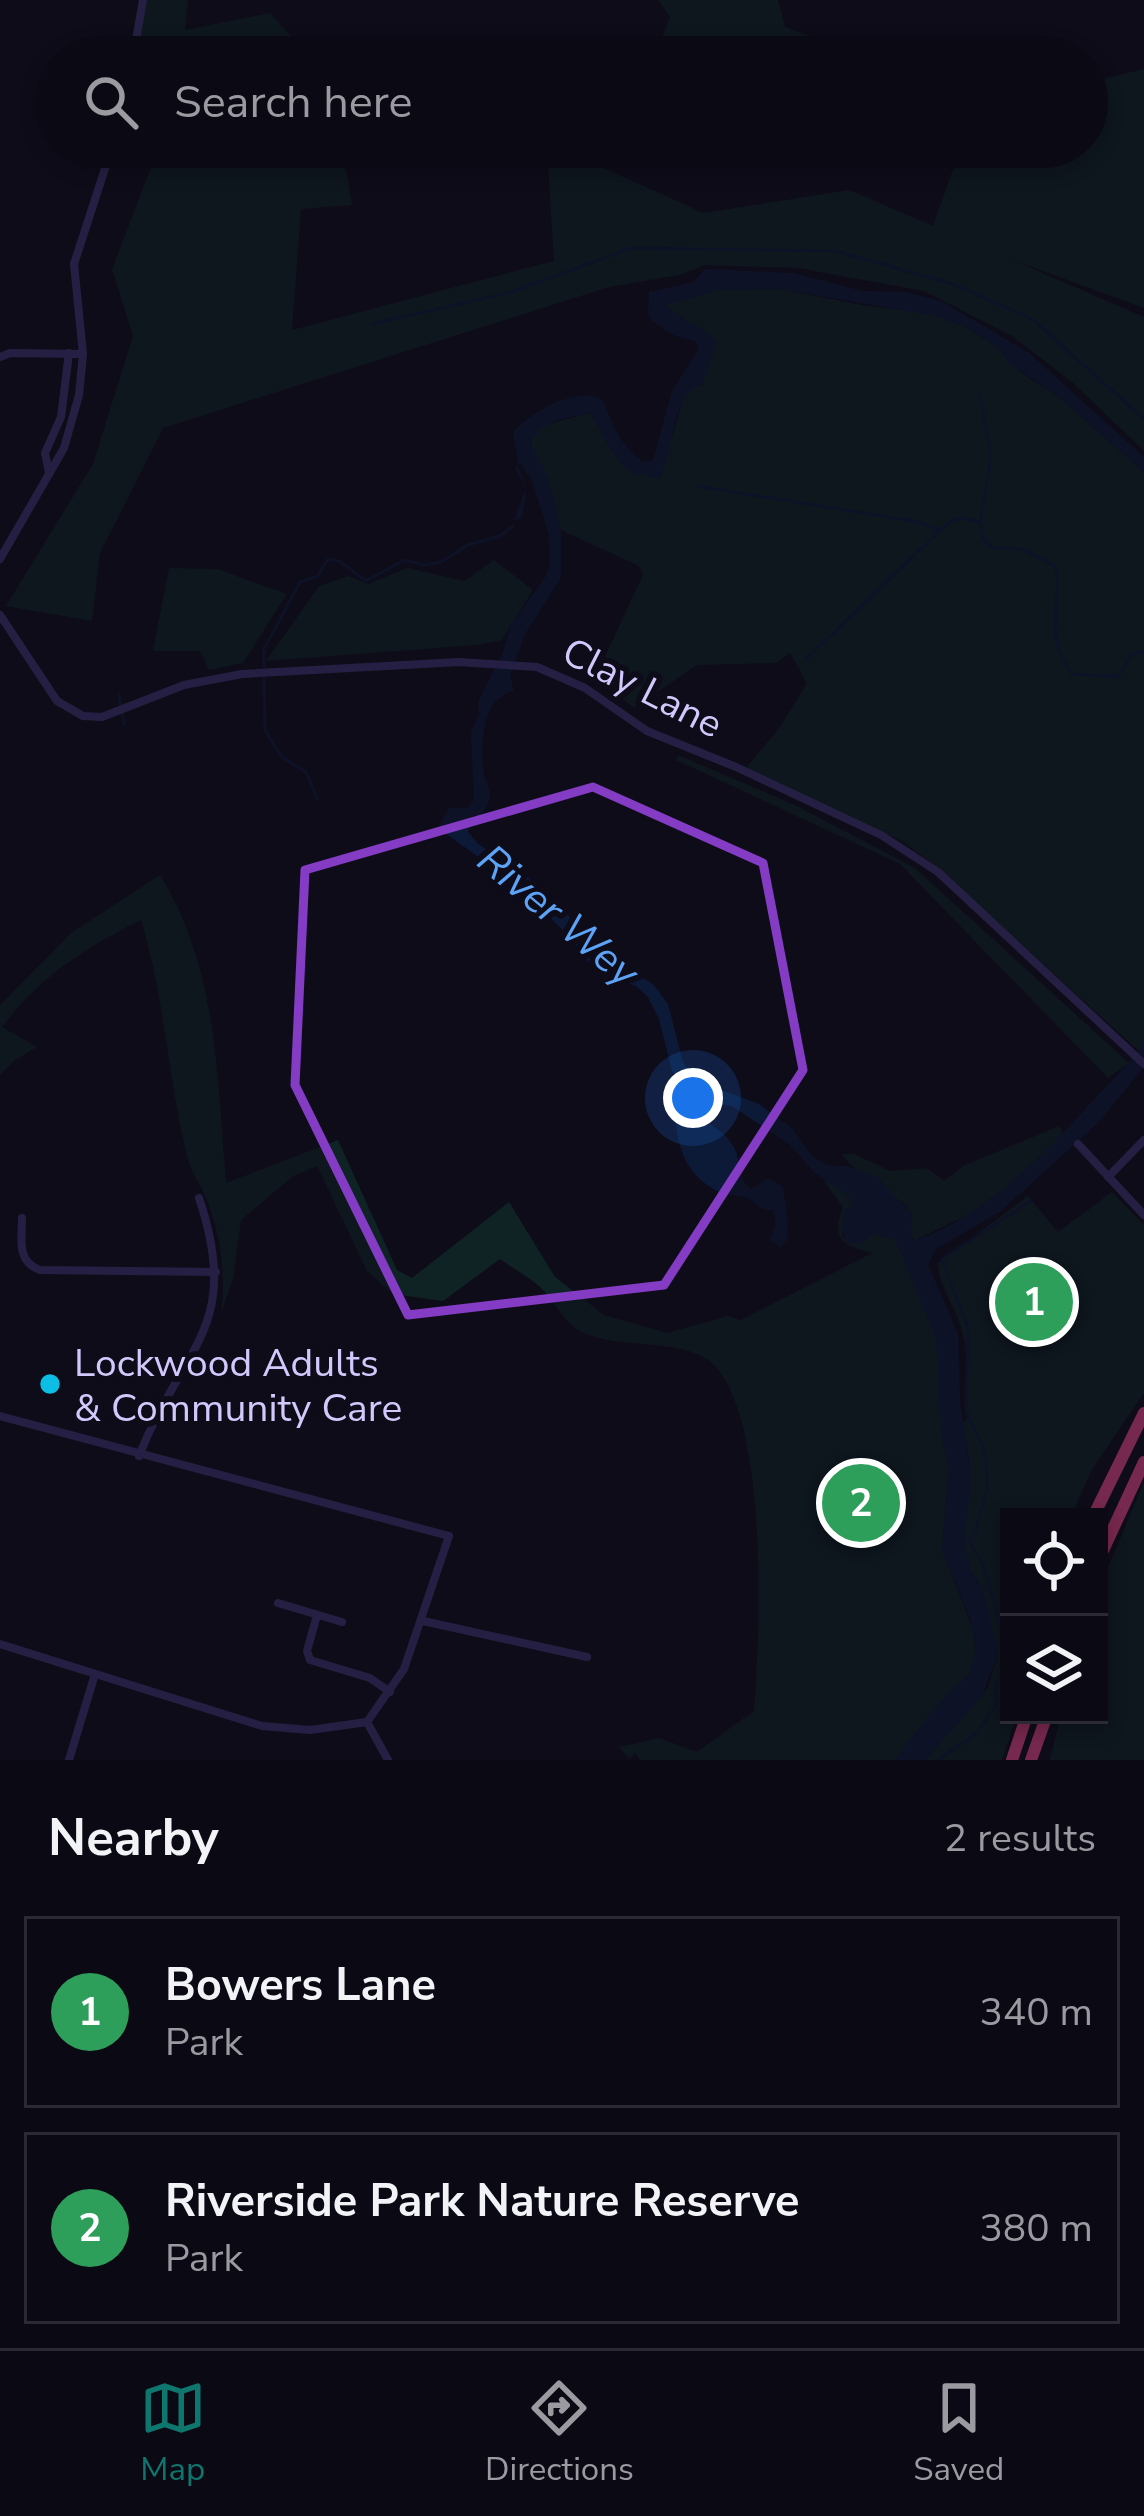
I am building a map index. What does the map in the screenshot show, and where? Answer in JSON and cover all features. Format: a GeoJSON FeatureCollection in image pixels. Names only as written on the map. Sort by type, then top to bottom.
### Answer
{"type":"FeatureCollection","features":[{"type":"Feature","properties":{"kind":"highway"},"geometry":{"type":"LineString","coordinates":[[1097,1508],[1144,1413]]}},
{"type":"Feature","properties":{"kind":"highway"},"geometry":{"type":"LineString","coordinates":[[1108,1540],[1144,1462]]}},
{"type":"Feature","properties":{"kind":"highway"},"geometry":{"type":"LineString","coordinates":[[1012,1760],[1024,1724]]}},
{"type":"Feature","properties":{"kind":"highway"},"geometry":{"type":"LineString","coordinates":[[1031,1760],[1044,1724]]}},
{"type":"Feature","properties":{"kind":"street"},"geometry":{"type":"LineString","coordinates":[[137,36],[142,0]]}},
{"type":"Feature","properties":{"kind":"street"},"geometry":{"type":"LineString","coordinates":[[0,559],[64,448],[79,395],[82,354],[74,264],[105,168]]}},
{"type":"Feature","properties":{"kind":"street"},"geometry":{"type":"LineString","coordinates":[[0,357],[10,353],[82,354]]}},
{"type":"Feature","properties":{"kind":"street"},"geometry":{"type":"LineString","coordinates":[[50,475],[44,453],[62,417],[69,353]]}},
{"type":"Feature","properties":{"kind":"street","name":"Clay Lane"},"geometry":{"type":"LineString","coordinates":[[0,615],[47,690],[66,709],[83,716],[116,714],[184,685],[265,671],[496,662],[559,674],[646,731],[736,767],[905,848],[938,872],[1144,1064]]}},
{"type":"Feature","properties":{"kind":"street"},"geometry":{"type":"LineString","coordinates":[[1108,1177],[1144,1140]]}},
{"type":"Feature","properties":{"kind":"street"},"geometry":{"type":"LineString","coordinates":[[1078,1144],[1144,1216]]}},
{"type":"Feature","properties":{"kind":"street"},"geometry":{"type":"LineString","coordinates":[[140,1456],[155,1417],[207,1328],[214,1300],[212,1237],[199,1198]]}},
{"type":"Feature","properties":{"kind":"street"},"geometry":{"type":"LineString","coordinates":[[22,1218],[21,1252],[31,1267],[40,1270],[216,1272]]}},
{"type":"Feature","properties":{"kind":"street"},"geometry":{"type":"LineString","coordinates":[[0,1416],[449,1536],[404,1669],[367,1722],[310,1730],[262,1726],[0,1644]]}},
{"type":"Feature","properties":{"kind":"street"},"geometry":{"type":"LineString","coordinates":[[278,1603],[342,1622]]}},
{"type":"Feature","properties":{"kind":"street"},"geometry":{"type":"LineString","coordinates":[[317,1615],[307,1651],[310,1660],[370,1678],[390,1692]]}},
{"type":"Feature","properties":{"kind":"street"},"geometry":{"type":"LineString","coordinates":[[423,1621],[587,1657]]}},
{"type":"Feature","properties":{"kind":"street"},"geometry":{"type":"LineString","coordinates":[[69,1760],[95,1674]]}},
{"type":"Feature","properties":{"kind":"street"},"geometry":{"type":"LineString","coordinates":[[367,1722],[388,1760]]}},
{"type":"Feature","properties":{"kind":"highlighted area"},"geometry":{"type":"Polygon","coordinates":[[[593,787],[763,863],[803,1070],[664,1285],[408,1315],[295,1085],[305,870],[593,787]]]}},
{"type":"Feature","properties":{"kind":"green space"},"geometry":{"type":"Polygon","coordinates":[[[147,0],[188,0],[185,30],[270,13],[291,36],[141,36],[147,0]]]}},
{"type":"Feature","properties":{"kind":"green space"},"geometry":{"type":"Polygon","coordinates":[[[658,0],[778,0],[785,27],[810,36],[663,36],[670,17],[658,0]]]}},
{"type":"Feature","properties":{"kind":"green space"},"geometry":{"type":"Polygon","coordinates":[[[1144,69],[1144,308],[1010,259],[1144,317],[1144,451],[1072,382],[1012,336],[924,291],[798,268],[706,265],[680,275],[609,287],[163,428],[100,553],[92,621],[6,606],[93,464],[133,336],[112,269],[151,168],[346,168],[352,205],[301,209],[292,330],[554,261],[548,168],[604,168],[703,213],[849,190],[933,226],[954,168],[1108,168],[1108,78],[1144,69]]]}},
{"type":"Feature","properties":{"kind":"green space"},"geometry":{"type":"Polygon","coordinates":[[[780,289],[929,313],[963,326],[999,348],[1021,373],[1055,394],[1144,472],[1144,1040],[1140,1052],[902,841],[746,768],[781,726],[807,683],[790,653],[776,663],[697,665],[634,708],[596,676],[643,575],[639,566],[561,530],[548,478],[530,446],[533,434],[545,425],[590,413],[624,464],[660,478],[683,399],[691,386],[701,385],[717,343],[666,305],[718,290],[780,289]]]}},
{"type":"Feature","properties":{"kind":"green space"},"geometry":{"type":"Polygon","coordinates":[[[494,560],[533,590],[502,640],[266,661],[319,586],[348,576],[368,584],[407,568],[464,581],[494,560]]]}},
{"type":"Feature","properties":{"kind":"green space"},"geometry":{"type":"Polygon","coordinates":[[[169,568],[217,569],[287,594],[243,663],[209,670],[200,651],[153,651],[169,568]]]}},
{"type":"Feature","properties":{"kind":"green space"},"geometry":{"type":"Polygon","coordinates":[[[678,755],[797,806],[915,868],[1129,1063],[1108,1078],[900,864],[676,760],[678,755]]]}},
{"type":"Feature","properties":{"kind":"green space"},"geometry":{"type":"Polygon","coordinates":[[[160,875],[194,948],[204,986],[226,1183],[338,1140],[397,1270],[412,1278],[509,1202],[555,1277],[604,1315],[667,1333],[728,1316],[741,1320],[872,1253],[842,1240],[838,1227],[843,1207],[823,1180],[842,1189],[854,1205],[842,1235],[846,1241],[874,1234],[895,1239],[929,1312],[937,1343],[942,1436],[949,1467],[942,1550],[973,1629],[975,1654],[971,1671],[894,1760],[640,1760],[635,1753],[630,1759],[619,1747],[659,1738],[697,1752],[754,1711],[759,1578],[751,1469],[741,1420],[726,1382],[705,1358],[680,1349],[581,1332],[540,1287],[500,1259],[443,1301],[393,1294],[367,1271],[317,1166],[293,1176],[241,1220],[233,1279],[221,1313],[218,1237],[188,1160],[141,920],[64,965],[16,1009],[2,1027],[37,1047],[0,1075],[0,1005],[71,933],[160,875]]]}},
{"type":"Feature","properties":{"kind":"green space"},"geometry":{"type":"Polygon","coordinates":[[[1059,1126],[1064,1135],[1017,1179],[973,1212],[914,1241],[910,1231],[913,1215],[842,1154],[854,1154],[890,1171],[927,1168],[944,1181],[963,1166],[1059,1126]]]}},
{"type":"Feature","properties":{"kind":"green space"},"geometry":{"type":"Polygon","coordinates":[[[1112,1192],[1144,1225],[1144,1393],[1092,1469],[1075,1508],[1000,1508],[1000,1724],[1014,1724],[1002,1760],[925,1760],[988,1688],[998,1653],[964,1546],[970,1464],[963,1423],[967,1419],[966,1355],[938,1263],[1028,1196],[1058,1232],[1112,1192]]]}},
{"type":"Feature","properties":{"kind":"green space"},"geometry":{"type":"Polygon","coordinates":[[[1144,1482],[1144,1760],[1050,1760],[1059,1724],[1108,1724],[1108,1568],[1144,1482]]]}},
{"type":"Feature","properties":{"kind":"water","name":"River Wey"},"geometry":{"type":"Polygon","coordinates":[[[705,269],[793,273],[863,291],[905,292],[941,301],[1028,352],[1144,457],[1144,472],[1055,394],[1008,363],[999,348],[963,326],[936,316],[780,289],[718,290],[666,305],[717,343],[703,383],[684,399],[659,478],[623,465],[590,413],[540,429],[530,443],[548,478],[561,530],[561,578],[525,634],[510,676],[514,690],[497,700],[488,715],[482,756],[490,797],[468,832],[478,844],[531,879],[617,963],[653,984],[668,1004],[690,1072],[706,1084],[759,1104],[792,1128],[811,1155],[827,1165],[876,1176],[913,1215],[910,1231],[914,1241],[945,1228],[1000,1192],[1072,1124],[1144,1040],[1144,1067],[1098,1123],[1001,1211],[936,1249],[928,1265],[958,1334],[960,1402],[971,1475],[964,1546],[970,1569],[983,1589],[998,1653],[982,1696],[925,1760],[894,1760],[938,1704],[969,1674],[975,1641],[942,1550],[949,1467],[942,1436],[936,1338],[895,1239],[874,1234],[860,1244],[846,1242],[845,1210],[854,1206],[849,1196],[815,1173],[789,1144],[732,1106],[702,1101],[681,1083],[672,1071],[659,1019],[648,997],[636,986],[595,971],[569,936],[513,882],[438,828],[449,808],[467,808],[474,800],[471,733],[479,714],[478,701],[502,655],[511,625],[550,563],[549,535],[532,480],[520,463],[525,487],[515,468],[513,432],[542,409],[568,398],[603,400],[629,449],[643,462],[653,460],[672,391],[699,349],[695,341],[675,336],[653,322],[648,313],[649,292],[694,282],[705,269]]]}},
{"type":"Feature","properties":{"kind":"water"},"geometry":{"type":"Polygon","coordinates":[[[525,489],[521,519],[514,520],[525,489]]]}},
{"type":"Feature","properties":{"kind":"water"},"geometry":{"type":"Polygon","coordinates":[[[675,1106],[727,1137],[751,1189],[768,1178],[783,1187],[787,1240],[780,1247],[770,1240],[776,1224],[773,1210],[746,1197],[721,1193],[690,1168],[677,1133],[675,1106]]]}},
{"type":"Feature","properties":{"kind":"waterway"},"geometry":{"type":"LineString","coordinates":[[371,324],[512,292],[631,248],[836,251],[953,284],[1032,319],[1144,419]]}},
{"type":"Feature","properties":{"kind":"waterway"},"geometry":{"type":"LineString","coordinates":[[980,394],[991,457],[980,522],[983,539],[993,548],[1022,549],[1056,567],[1055,632],[1072,674],[1118,677],[1132,654],[1144,652]]}},
{"type":"Feature","properties":{"kind":"waterway"},"geometry":{"type":"LineString","coordinates":[[697,486],[918,522],[940,530]]}},
{"type":"Feature","properties":{"kind":"waterway"},"geometry":{"type":"LineString","coordinates":[[805,660],[947,524],[961,518],[980,522]]}},
{"type":"Feature","properties":{"kind":"waterway"},"geometry":{"type":"LineString","coordinates":[[264,667],[264,649],[300,582],[318,576],[328,559],[339,561],[366,581],[404,560],[425,565],[441,562],[513,526]]}},
{"type":"Feature","properties":{"kind":"waterway"},"geometry":{"type":"LineString","coordinates":[[264,677],[265,730],[282,757],[306,772],[317,798]]}},
{"type":"Feature","properties":{"kind":"waterway"},"geometry":{"type":"LineString","coordinates":[[119,695],[124,725]]}},
{"type":"Feature","properties":{"kind":"waterway"},"geometry":{"type":"LineString","coordinates":[[938,1760],[977,1733],[995,1706],[1004,1665],[1004,1640],[984,1567],[969,1541],[987,1489],[986,1461],[966,1411],[968,1328],[942,1259],[1031,1201]]}},
{"type":"Feature","properties":{"kind":"place","name":"Bowers Lane"},"geometry":{"type":"Point","coordinates":[1034,1302]}},
{"type":"Feature","properties":{"kind":"place","name":"Lockwood Adults & Community Care"},"geometry":{"type":"Point","coordinates":[50,1384]}},
{"type":"Feature","properties":{"kind":"place","name":"Riverside Park Nature Reserve"},"geometry":{"type":"Point","coordinates":[861,1503]}}]}
